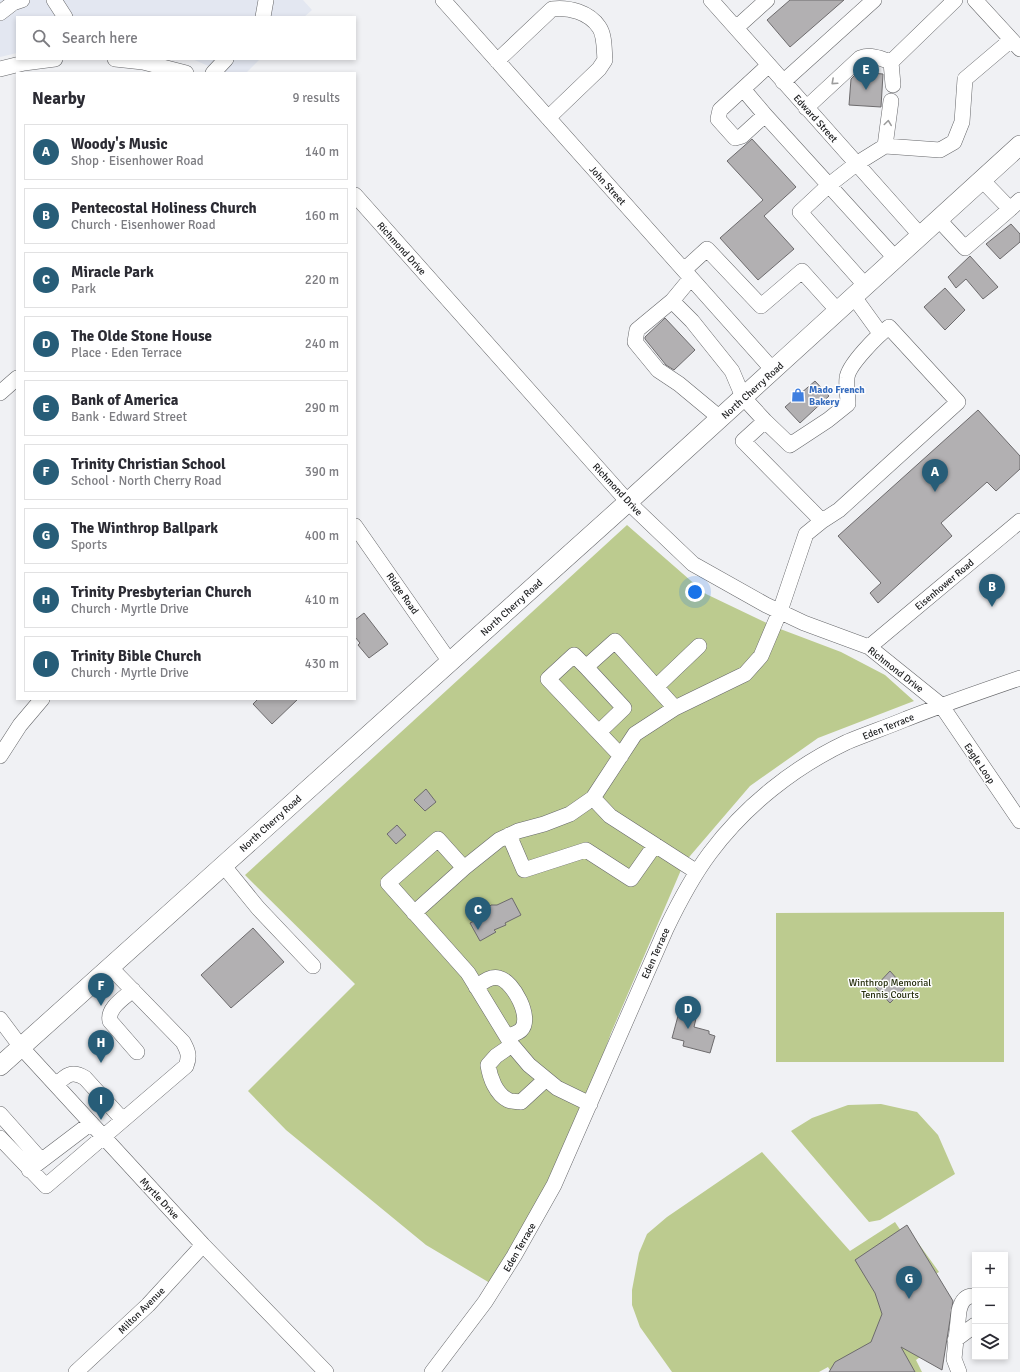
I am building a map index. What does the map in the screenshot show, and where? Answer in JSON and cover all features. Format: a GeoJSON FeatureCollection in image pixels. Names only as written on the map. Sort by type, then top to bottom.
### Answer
{"type":"FeatureCollection","features":[{"type":"Feature","properties":{"kind":"main road","name":"North Cherry Road"},"geometry":{"type":"LineString","coordinates":[[0,1066],[628,502],[1020,146]]}},
{"type":"Feature","properties":{"kind":"street"},"geometry":{"type":"LineString","coordinates":[[0,13],[13,3],[22,0]]}},
{"type":"Feature","properties":{"kind":"street"},"geometry":{"type":"LineString","coordinates":[[54,0],[63,16]]}},
{"type":"Feature","properties":{"kind":"street"},"geometry":{"type":"LineString","coordinates":[[263,16],[266,0]]}},
{"type":"Feature","properties":{"kind":"street","name":"John Street"},"geometry":{"type":"LineString","coordinates":[[443,0],[773,370]]}},
{"type":"Feature","properties":{"kind":"street","name":"Edward Street"},"geometry":{"type":"LineString","coordinates":[[710,0],[921,236]]}},
{"type":"Feature","properties":{"kind":"street"},"geometry":{"type":"LineString","coordinates":[[736,28],[767,0]]}},
{"type":"Feature","properties":{"kind":"street"},"geometry":{"type":"LineString","coordinates":[[783,82],[874,0]]}},
{"type":"Feature","properties":{"kind":"street"},"geometry":{"type":"LineString","coordinates":[[891,62],[955,0]]}},
{"type":"Feature","properties":{"kind":"street"},"geometry":{"type":"LineString","coordinates":[[880,333],[859,291],[800,212],[829,185],[856,164],[885,146],[940,150],[954,142],[962,122],[965,79],[1016,45],[975,0]]}},
{"type":"Feature","properties":{"kind":"street"},"geometry":{"type":"LineString","coordinates":[[497,61],[552,9],[564,7],[586,14],[600,27],[605,60],[599,69],[548,118]]}},
{"type":"Feature","properties":{"kind":"street"},"geometry":{"type":"LineString","coordinates":[[806,108],[860,58],[874,56],[891,62]]}},
{"type":"Feature","properties":{"kind":"street"},"geometry":{"type":"LineString","coordinates":[[0,69],[24,63],[47,60]]}},
{"type":"Feature","properties":{"kind":"street"},"geometry":{"type":"LineString","coordinates":[[124,60],[143,62],[182,72]]}},
{"type":"Feature","properties":{"kind":"street"},"geometry":{"type":"LineString","coordinates":[[214,72],[225,60]]}},
{"type":"Feature","properties":{"kind":"street"},"geometry":{"type":"LineString","coordinates":[[891,62],[893,85]]}},
{"type":"Feature","properties":{"kind":"street"},"geometry":{"type":"LineString","coordinates":[[765,115],[742,136],[735,138],[718,119],[720,110],[769,66]]}},
{"type":"Feature","properties":{"kind":"street"},"geometry":{"type":"LineString","coordinates":[[743,89],[896,259]]}},
{"type":"Feature","properties":{"kind":"street"},"geometry":{"type":"LineString","coordinates":[[885,146],[891,101]]}},
{"type":"Feature","properties":{"kind":"street"},"geometry":{"type":"LineString","coordinates":[[939,220],[965,248],[1015,205],[982,180]]}},
{"type":"Feature","properties":{"kind":"street","name":"Richmond Drive"},"geometry":{"type":"LineString","coordinates":[[356,196],[628,502],[693,564],[729,586],[780,611],[869,647],[941,705]]}},
{"type":"Feature","properties":{"kind":"street"},"geometry":{"type":"LineString","coordinates":[[720,418],[658,370],[635,342],[637,330],[672,302],[687,274],[707,249],[761,306],[802,271],[838,311]]}},
{"type":"Feature","properties":{"kind":"street"},"geometry":{"type":"LineString","coordinates":[[414,912],[485,849],[518,831],[544,824],[570,814],[593,798],[636,734],[675,708],[745,674],[761,656],[780,611],[806,534],[839,510],[958,402],[889,327],[880,333],[865,349],[847,376],[848,404],[828,420],[790,445],[743,397],[732,371],[692,321],[672,302]]}},
{"type":"Feature","properties":{"kind":"street"},"geometry":{"type":"LineString","coordinates":[[0,393],[16,379]]}},
{"type":"Feature","properties":{"kind":"street"},"geometry":{"type":"LineString","coordinates":[[765,421],[743,440],[822,521]]}},
{"type":"Feature","properties":{"kind":"street","name":"Eisenhower Road"},"geometry":{"type":"LineString","coordinates":[[869,647],[1020,521]]}},
{"type":"Feature","properties":{"kind":"street","name":"Ridge Road"},"geometry":{"type":"LineString","coordinates":[[356,527],[450,662]]}},
{"type":"Feature","properties":{"kind":"street"},"geometry":{"type":"LineString","coordinates":[[586,667],[615,642],[675,708]]}},
{"type":"Feature","properties":{"kind":"street"},"geometry":{"type":"LineString","coordinates":[[656,687],[699,646]]}},
{"type":"Feature","properties":{"kind":"street"},"geometry":{"type":"LineString","coordinates":[[599,732],[624,708],[574,655],[548,679],[621,756]]}},
{"type":"Feature","properties":{"kind":"street","name":"Eden Terrace"},"geometry":{"type":"LineString","coordinates":[[432,1372],[485,1302],[514,1256],[554,1185],[666,929],[686,889],[710,852],[739,819],[772,789],[808,764],[847,742],[941,705],[1020,678]]}},
{"type":"Feature","properties":{"kind":"street"},"geometry":{"type":"LineString","coordinates":[[0,756],[20,725],[41,700]]}},
{"type":"Feature","properties":{"kind":"street","name":"Eagle Loop"},"geometry":{"type":"LineString","coordinates":[[941,705],[1020,821]]}},
{"type":"Feature","properties":{"kind":"street"},"geometry":{"type":"LineString","coordinates":[[593,798],[610,816],[697,872]]}},
{"type":"Feature","properties":{"kind":"street"},"geometry":{"type":"LineString","coordinates":[[509,835],[524,870],[586,850],[631,879],[655,845]]}},
{"type":"Feature","properties":{"kind":"street"},"geometry":{"type":"LineString","coordinates":[[464,868],[438,839],[388,883],[468,973],[509,1041],[529,1066],[557,1088],[590,1104]]}},
{"type":"Feature","properties":{"kind":"street"},"geometry":{"type":"LineString","coordinates":[[223,865],[258,908],[312,966]]}},
{"type":"Feature","properties":{"kind":"street"},"geometry":{"type":"LineString","coordinates":[[0,1138],[29,1170],[46,1186],[186,1066],[189,1059],[188,1052],[183,1042],[110,967]]}},
{"type":"Feature","properties":{"kind":"street"},"geometry":{"type":"LineString","coordinates":[[476,987],[489,978],[499,978],[509,984],[523,1008],[525,1020],[521,1029],[488,1066],[490,1077],[497,1090],[509,1101],[521,1102],[546,1079]]}},
{"type":"Feature","properties":{"kind":"street"},"geometry":{"type":"LineString","coordinates":[[133,990],[111,1010],[109,1016],[110,1021],[137,1052]]}},
{"type":"Feature","properties":{"kind":"street","name":"Myrtle Drive"},"geometry":{"type":"LineString","coordinates":[[0,1019],[21,1047],[91,1123],[203,1244],[326,1372]]}},
{"type":"Feature","properties":{"kind":"street"},"geometry":{"type":"LineString","coordinates":[[56,1085],[66,1075],[78,1073],[85,1078],[123,1120]]}},
{"type":"Feature","properties":{"kind":"street"},"geometry":{"type":"LineString","coordinates":[[0,1114],[41,1160]]}},
{"type":"Feature","properties":{"kind":"street"},"geometry":{"type":"LineString","coordinates":[[29,1170],[91,1123]]}},
{"type":"Feature","properties":{"kind":"street","name":"Milton Avenue"},"geometry":{"type":"LineString","coordinates":[[76,1372],[148,1305],[203,1244]]}},
{"type":"Feature","properties":{"kind":"street"},"geometry":{"type":"LineString","coordinates":[[959,1372],[954,1359],[955,1340],[961,1304],[965,1299],[972,1296]]}},
{"type":"Feature","properties":{"kind":"street"},"geometry":{"type":"LineString","coordinates":[[955,1340],[972,1327]]}},
{"type":"Feature","properties":{"kind":"shaded area"},"geometry":{"type":"Polygon","coordinates":[[[0,0],[303,0],[312,10],[305,16],[16,16],[16,53],[0,57],[0,0]]]}},
{"type":"Feature","properties":{"kind":"shaded area"},"geometry":{"type":"Polygon","coordinates":[[[194,60],[259,60],[247,72],[223,72],[194,60]]]}},
{"type":"Feature","properties":{"kind":"green space"},"geometry":{"type":"Polygon","coordinates":[[[627,525],[706,594],[775,627],[841,652],[885,675],[914,701],[818,738],[750,786],[684,863],[611,1033],[565,1160],[495,1286],[426,1245],[286,1130],[248,1091],[355,984],[245,875],[627,525]]]}},
{"type":"Feature","properties":{"kind":"green space","name":"Winthrop Memorial Tennis Courts"},"geometry":{"type":"Polygon","coordinates":[[[1004,912],[1004,1062],[776,1062],[776,913],[1004,912]]]}},
{"type":"Feature","properties":{"kind":"green space"},"geometry":{"type":"Polygon","coordinates":[[[881,1104],[917,1112],[938,1135],[955,1174],[880,1220],[869,1222],[791,1131],[812,1118],[848,1105],[881,1104]]]}},
{"type":"Feature","properties":{"kind":"green space"},"geometry":{"type":"Polygon","coordinates":[[[762,1152],[850,1251],[895,1222],[905,1237],[911,1233],[939,1272],[930,1277],[924,1354],[916,1360],[922,1372],[831,1372],[828,1367],[819,1372],[672,1372],[640,1327],[632,1305],[632,1290],[639,1253],[647,1234],[667,1217],[762,1152]]]}},
{"type":"Feature","properties":{"kind":"building"},"geometry":{"type":"Polygon","coordinates":[[[790,0],[844,0],[790,47],[767,20],[790,0]]]}},
{"type":"Feature","properties":{"kind":"building"},"geometry":{"type":"Polygon","coordinates":[[[858,72],[883,74],[881,107],[849,105],[851,79],[858,72]]]}},
{"type":"Feature","properties":{"kind":"building"},"geometry":{"type":"Polygon","coordinates":[[[752,139],[796,187],[764,216],[794,249],[758,280],[720,238],[763,200],[727,161],[752,139]]]}},
{"type":"Feature","properties":{"kind":"building"},"geometry":{"type":"Polygon","coordinates":[[[1011,224],[1020,234],[1020,242],[1000,259],[986,244],[1011,224]]]}},
{"type":"Feature","properties":{"kind":"building"},"geometry":{"type":"Polygon","coordinates":[[[970,256],[998,287],[983,299],[966,279],[956,288],[948,277],[970,256]]]}},
{"type":"Feature","properties":{"kind":"building"},"geometry":{"type":"Polygon","coordinates":[[[945,288],[965,310],[945,330],[924,307],[945,288]]]}},
{"type":"Feature","properties":{"kind":"building"},"geometry":{"type":"Polygon","coordinates":[[[665,318],[695,350],[674,370],[666,365],[645,339],[645,337],[665,318]]]}},
{"type":"Feature","properties":{"kind":"building"},"geometry":{"type":"Polygon","coordinates":[[[815,381],[829,396],[800,423],[785,407],[815,381]]]}},
{"type":"Feature","properties":{"kind":"building"},"geometry":{"type":"Polygon","coordinates":[[[978,410],[1020,456],[1020,469],[996,491],[987,482],[941,523],[952,536],[878,603],[870,593],[881,583],[838,536],[978,410]]]}},
{"type":"Feature","properties":{"kind":"building"},"geometry":{"type":"Polygon","coordinates":[[[364,613],[388,644],[369,658],[358,645],[360,643],[356,638],[356,619],[364,613]]]}},
{"type":"Feature","properties":{"kind":"building"},"geometry":{"type":"Polygon","coordinates":[[[257,700],[297,700],[272,724],[253,704],[257,700]]]}},
{"type":"Feature","properties":{"kind":"building"},"geometry":{"type":"Polygon","coordinates":[[[426,789],[436,802],[425,811],[414,800],[426,789]]]}},
{"type":"Feature","properties":{"kind":"building"},"geometry":{"type":"Polygon","coordinates":[[[397,825],[406,835],[396,844],[387,834],[397,825]]]}},
{"type":"Feature","properties":{"kind":"building"},"geometry":{"type":"Polygon","coordinates":[[[512,898],[521,915],[505,923],[506,925],[494,930],[496,932],[480,941],[470,923],[478,919],[491,905],[497,905],[512,898]]]}},
{"type":"Feature","properties":{"kind":"building"},"geometry":{"type":"Polygon","coordinates":[[[253,928],[284,962],[231,1008],[201,975],[253,928]]]}},
{"type":"Feature","properties":{"kind":"building"},"geometry":{"type":"Polygon","coordinates":[[[890,971],[905,988],[890,1003],[875,987],[890,971]]]}},
{"type":"Feature","properties":{"kind":"building"},"geometry":{"type":"Polygon","coordinates":[[[681,1005],[698,1010],[694,1027],[709,1031],[709,1034],[715,1036],[710,1053],[683,1046],[684,1041],[672,1038],[681,1005]]]}},
{"type":"Feature","properties":{"kind":"building"},"geometry":{"type":"Polygon","coordinates":[[[907,1225],[953,1301],[942,1370],[901,1347],[915,1372],[829,1372],[835,1362],[871,1342],[882,1314],[875,1293],[855,1260],[907,1225]]]}},
{"type":"Feature","properties":{"kind":"place","name":"Bank of America"},"geometry":{"type":"Point","coordinates":[866,90]}},
{"type":"Feature","properties":{"kind":"place","name":"Mado French Bakery"},"geometry":{"type":"Point","coordinates":[798,395]}},
{"type":"Feature","properties":{"kind":"place","name":"Woody's Music"},"geometry":{"type":"Point","coordinates":[935,492]}},
{"type":"Feature","properties":{"kind":"place","name":"Pentecostal Holiness Church"},"geometry":{"type":"Point","coordinates":[992,607]}},
{"type":"Feature","properties":{"kind":"place","name":"Miracle Park"},"geometry":{"type":"Point","coordinates":[478,930]}},
{"type":"Feature","properties":{"kind":"place","name":"Trinity Christian School"},"geometry":{"type":"Point","coordinates":[101,1006]}},
{"type":"Feature","properties":{"kind":"place","name":"The Olde Stone House"},"geometry":{"type":"Point","coordinates":[688,1029]}},
{"type":"Feature","properties":{"kind":"place","name":"Trinity Presbyterian Church"},"geometry":{"type":"Point","coordinates":[101,1063]}},
{"type":"Feature","properties":{"kind":"place","name":"Trinity Bible Church"},"geometry":{"type":"Point","coordinates":[101,1120]}},
{"type":"Feature","properties":{"kind":"place","name":"The Winthrop Ballpark"},"geometry":{"type":"Point","coordinates":[909,1299]}}]}
